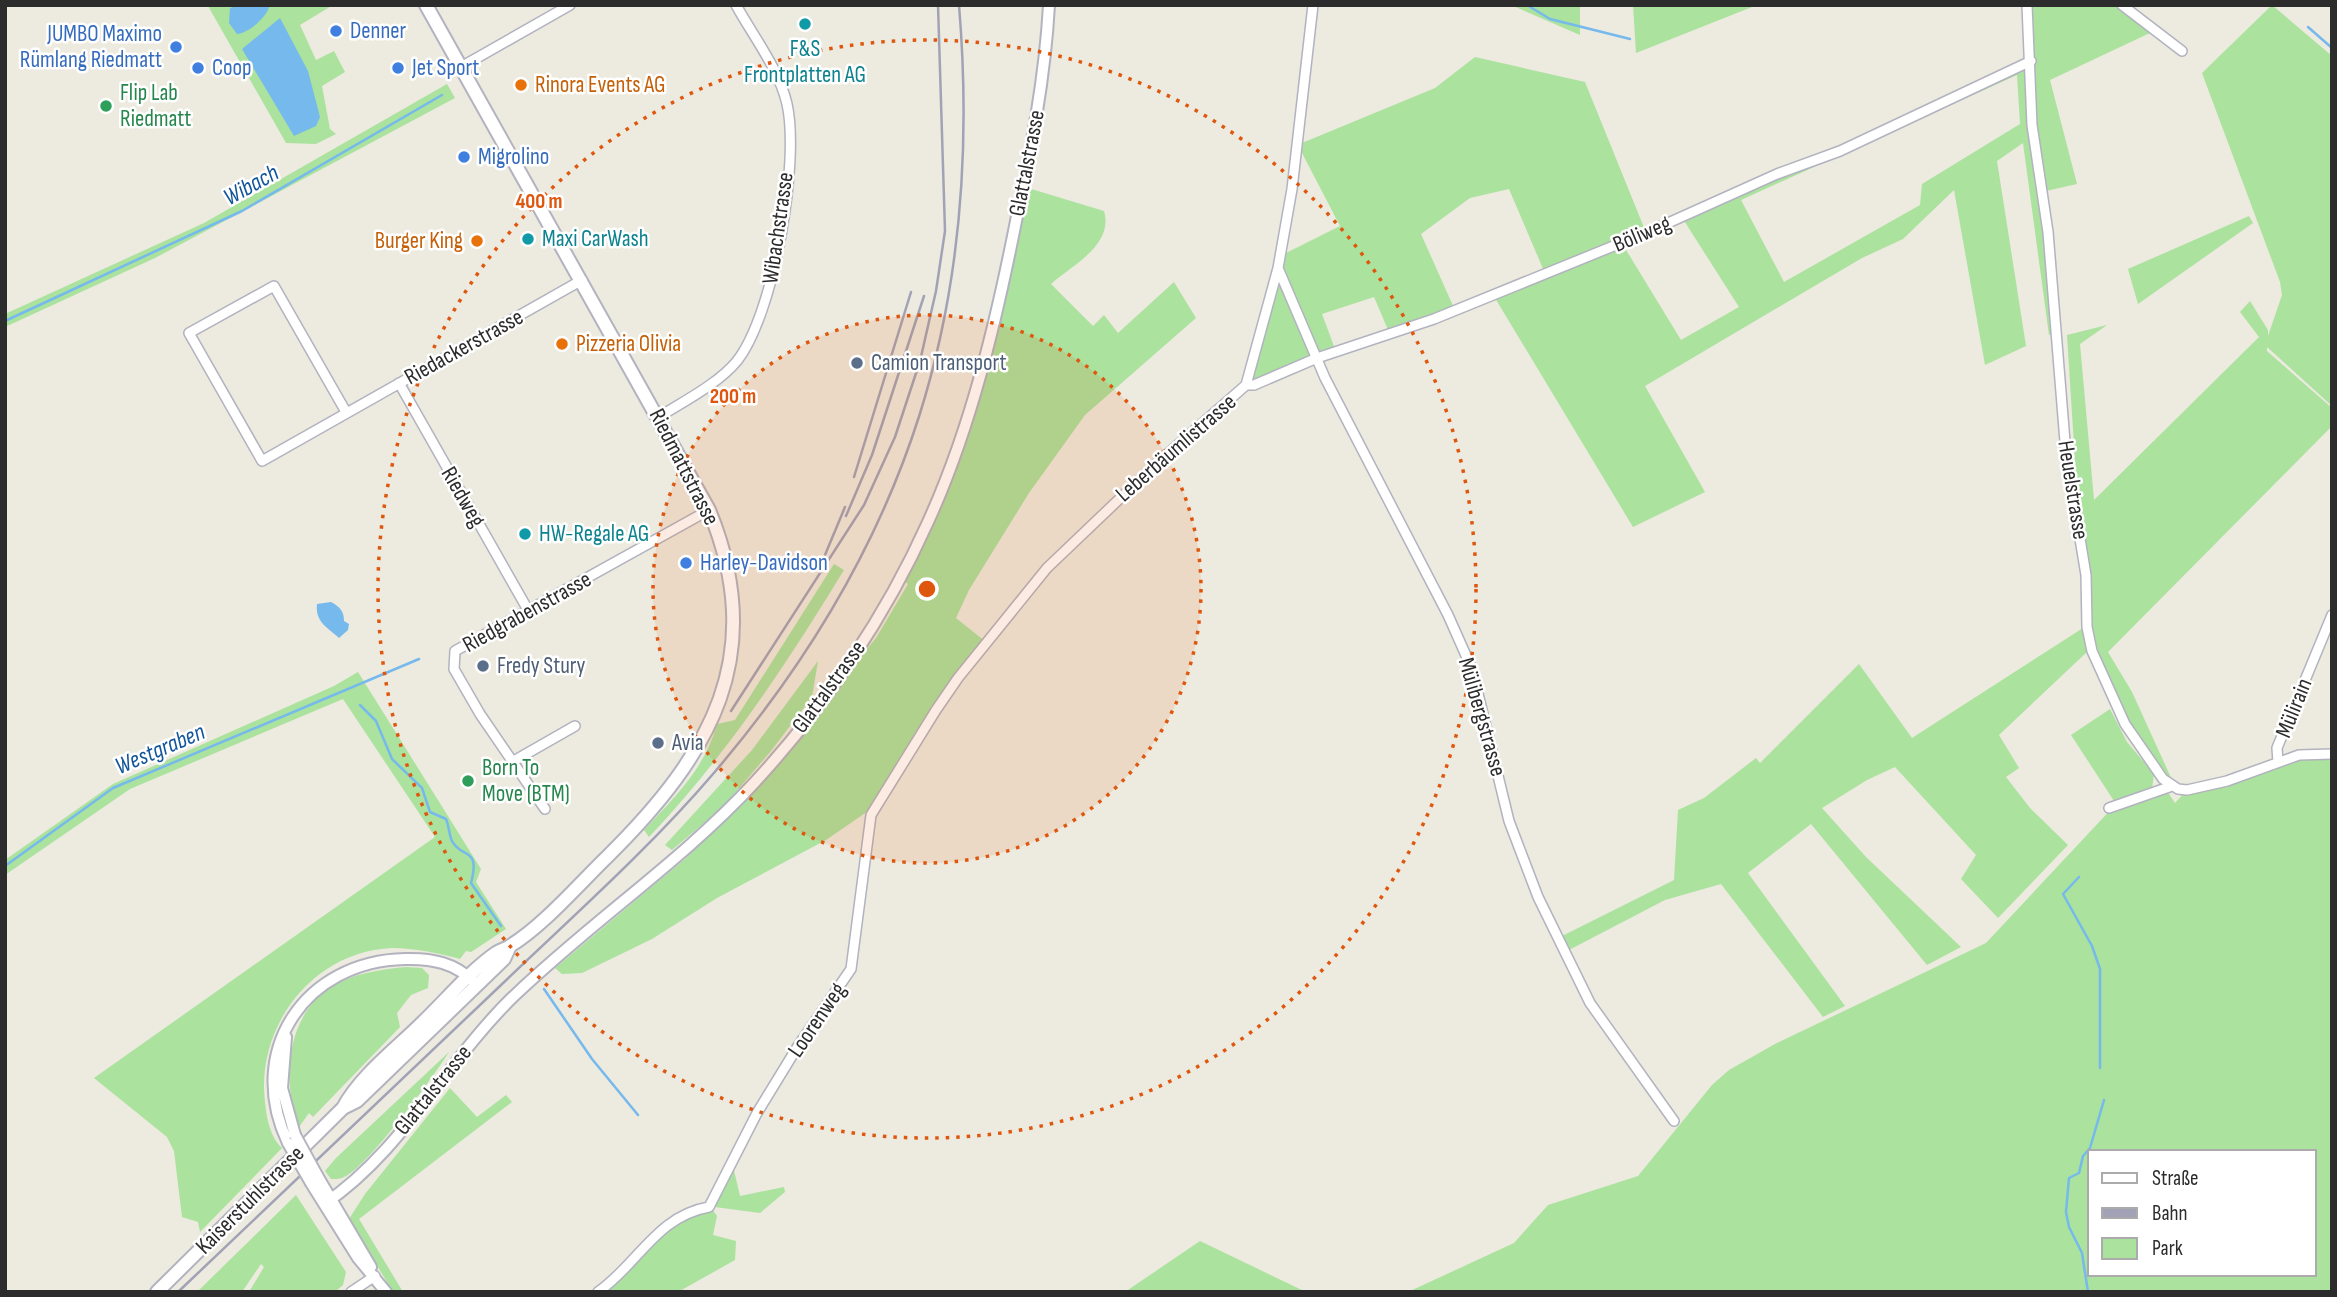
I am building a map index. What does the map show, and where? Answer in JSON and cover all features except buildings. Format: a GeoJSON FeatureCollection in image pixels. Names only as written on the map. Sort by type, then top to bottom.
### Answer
{"type":"FeatureCollection","features":[{"type":"Feature","properties":{"kind":"main road","name":"Riedmattstrasse"},"geometry":{"type":"LineString","coordinates":[[426,5],[709,510],[724,558],[732,625],[727,674],[706,735],[674,785],[644,820],[510,946],[497,952],[473,981]]}},
{"type":"Feature","properties":{"kind":"main road","name":"Kaiserstuhlstrasse"},"geometry":{"type":"LineString","coordinates":[[157,1292],[343,1108],[351,1093],[473,981]]}},
{"type":"Feature","properties":{"kind":"street"},"geometry":{"type":"LineString","coordinates":[[461,67],[570,5]]}},
{"type":"Feature","properties":{"kind":"street","name":"Wibachstrasse"},"geometry":{"type":"LineString","coordinates":[[659,417],[736,362],[768,294],[779,254],[787,188],[787,105],[781,85],[736,5]]}},
{"type":"Feature","properties":{"kind":"street","name":"Glattalstrasse"},"geometry":{"type":"LineString","coordinates":[[328,1202],[365,1174],[516,995],[695,841],[755,781],[833,684],[898,585],[942,486],[987,346],[1033,135],[1049,5]]}},
{"type":"Feature","properties":{"kind":"street","name":"Leberbäumlistrasse"},"geometry":{"type":"LineString","coordinates":[[871,815],[958,678],[1047,568],[1156,464],[1246,385],[1278,268],[1298,151],[1313,5]]}},
{"type":"Feature","properties":{"kind":"street","name":"Heuelstrasse"},"geometry":{"type":"LineString","coordinates":[[2027,5],[2032,125],[2053,279],[2066,454],[2087,575],[2087,628],[2092,651],[2125,724],[2163,779],[2172,786]]}},
{"type":"Feature","properties":{"kind":"street"},"geometry":{"type":"LineString","coordinates":[[2122,5],[2182,51]]}},
{"type":"Feature","properties":{"kind":"street","name":"Böliweg"},"geometry":{"type":"LineString","coordinates":[[1246,385],[1254,385],[1317,358],[1434,319],[1648,232],[1777,174],[1850,146],[2031,61]]}},
{"type":"Feature","properties":{"kind":"street","name":"Mülibergstrasse"},"geometry":{"type":"LineString","coordinates":[[1278,268],[1317,358],[1448,615],[1472,669],[1510,821],[1538,897],[1590,1003],[1674,1121]]}},
{"type":"Feature","properties":{"kind":"street","name":"Riedackerstrasse"},"geometry":{"type":"LineString","coordinates":[[346,412],[274,286],[189,333],[262,461],[582,280]]}},
{"type":"Feature","properties":{"kind":"street","name":"Riedweg"},"geometry":{"type":"LineString","coordinates":[[399,383],[528,610]]}},
{"type":"Feature","properties":{"kind":"street","name":"Riedgrabenstrasse"},"geometry":{"type":"LineString","coordinates":[[545,810],[480,714],[454,669],[455,651],[709,510]]}},
{"type":"Feature","properties":{"kind":"street","name":"Mülirain"},"geometry":{"type":"LineString","coordinates":[[2278,762],[2277,748],[2332,615]]}},
{"type":"Feature","properties":{"kind":"street"},"geometry":{"type":"LineString","coordinates":[[512,762],[575,726]]}},
{"type":"Feature","properties":{"kind":"street"},"geometry":{"type":"LineString","coordinates":[[2109,808],[2172,786],[2187,790],[2227,781],[2299,755],[2332,754]]}},
{"type":"Feature","properties":{"kind":"street","name":"Loorenweg"},"geometry":{"type":"LineString","coordinates":[[598,1292],[669,1223],[694,1210],[709,1207],[757,1113],[798,1046],[851,969],[871,815]]}},
{"type":"Feature","properties":{"kind":"street"},"geometry":{"type":"LineString","coordinates":[[386,1292],[358,1258],[274,1109],[271,1088],[274,1055],[310,997],[336,976],[351,968],[382,960],[423,959],[454,966],[473,981]]}},
{"type":"Feature","properties":{"kind":"street"},"geometry":{"type":"LineString","coordinates":[[351,1292],[375,1276]]}},
{"type":"Feature","properties":{"kind":"green space"},"geometry":{"type":"Polygon","coordinates":[[[333,5],[300,25],[316,60],[334,51],[345,72],[322,86],[330,129],[336,134],[316,144],[286,143],[208,6],[333,5]]]}},
{"type":"Feature","properties":{"kind":"green space"},"geometry":{"type":"Polygon","coordinates":[[[1511,5],[1580,5],[1580,35],[1511,5]]]}},
{"type":"Feature","properties":{"kind":"green space"},"geometry":{"type":"Polygon","coordinates":[[[1633,5],[1757,5],[1636,53],[1633,5]]]}},
{"type":"Feature","properties":{"kind":"green space"},"geometry":{"type":"Polygon","coordinates":[[[2031,5],[2116,5],[2152,32],[2050,80],[2077,184],[2046,191],[2036,124],[2031,5]]]}},
{"type":"Feature","properties":{"kind":"green space"},"geometry":{"type":"Polygon","coordinates":[[[2272,5],[2332,56],[2332,406],[2267,347],[2267,351],[2332,408],[2332,426],[2108,652],[2132,692],[2173,782],[2164,776],[2127,721],[2094,651],[2070,463],[2075,461],[2067,335],[2107,325],[2080,344],[2094,500],[2259,337],[2240,312],[2250,301],[2268,330],[2268,336],[2282,295],[2280,282],[2202,73],[2272,5]]]}},
{"type":"Feature","properties":{"kind":"green space"},"geometry":{"type":"Polygon","coordinates":[[[1475,57],[1585,82],[1645,230],[1544,271],[1509,189],[1470,198],[1421,234],[1454,308],[1389,332],[1374,297],[1322,314],[1335,349],[1248,384],[1282,255],[1340,226],[1301,151],[1302,143],[1435,88],[1475,57]]]}},
{"type":"Feature","properties":{"kind":"green space"},"geometry":{"type":"Polygon","coordinates":[[[2027,63],[2054,333],[2049,335],[2023,143],[1997,161],[2026,346],[1985,365],[1954,190],[1903,239],[1862,258],[1645,386],[1705,492],[1633,527],[1495,298],[1623,245],[1681,340],[1739,307],[1683,219],[2027,63]],[[2017,75],[1741,200],[1784,282],[1920,205],[1922,184],[2020,124],[2017,75]]]}},
{"type":"Feature","properties":{"kind":"green space"},"geometry":{"type":"Polygon","coordinates":[[[447,84],[455,98],[155,258],[5,327],[5,314],[204,223],[447,84]]]}},
{"type":"Feature","properties":{"kind":"green space"},"geometry":{"type":"Polygon","coordinates":[[[1028,188],[1104,211],[1103,234],[1097,244],[1080,262],[1051,284],[1093,326],[1104,315],[1118,333],[1174,282],[1196,318],[1085,415],[1029,493],[969,590],[956,618],[986,642],[871,809],[826,840],[717,898],[652,939],[582,973],[562,974],[555,968],[685,859],[727,817],[876,638],[908,584],[905,582],[946,487],[963,438],[993,339],[1028,188]]]}},
{"type":"Feature","properties":{"kind":"green space"},"geometry":{"type":"Polygon","coordinates":[[[2249,216],[2253,223],[2138,304],[2128,269],[2249,216]]]}},
{"type":"Feature","properties":{"kind":"green space"},"geometry":{"type":"Polygon","coordinates":[[[834,564],[844,570],[754,709],[704,774],[649,837],[644,830],[678,794],[697,768],[717,724],[735,720],[834,564]]]}},
{"type":"Feature","properties":{"kind":"green space"},"geometry":{"type":"Polygon","coordinates":[[[2083,628],[2088,651],[1999,735],[2019,768],[2006,777],[2030,808],[2068,845],[1998,918],[1961,879],[1976,855],[1895,767],[1867,780],[1822,808],[1866,857],[1961,947],[1927,965],[1811,824],[1748,873],[1845,1006],[1823,1017],[1721,884],[1665,900],[1567,951],[1560,937],[1674,880],[1678,810],[1704,798],[1756,758],[1760,763],[1859,664],[1912,738],[2083,628]]]}},
{"type":"Feature","properties":{"kind":"green space"},"geometry":{"type":"Polygon","coordinates":[[[818,661],[812,697],[771,751],[723,807],[672,850],[665,845],[752,750],[818,661]]]}},
{"type":"Feature","properties":{"kind":"green space"},"geometry":{"type":"Polygon","coordinates":[[[358,672],[481,869],[476,882],[506,929],[471,952],[466,951],[460,959],[401,948],[365,952],[341,961],[319,975],[300,992],[273,1037],[266,1062],[266,1112],[273,1135],[282,1148],[200,1232],[198,1222],[182,1217],[174,1151],[167,1137],[94,1078],[435,837],[343,699],[130,789],[5,875],[5,860],[113,784],[334,686],[358,672]]]}},
{"type":"Feature","properties":{"kind":"green space"},"geometry":{"type":"Polygon","coordinates":[[[2110,709],[2127,742],[2154,774],[2151,796],[2167,791],[2175,803],[2187,790],[2278,762],[2332,754],[2332,1292],[1408,1292],[1514,1243],[1548,1205],[1638,1176],[1712,1085],[1729,1070],[1775,1044],[1986,943],[2116,804],[2071,735],[2110,709]]]}},
{"type":"Feature","properties":{"kind":"green space"},"geometry":{"type":"Polygon","coordinates":[[[406,967],[422,968],[429,975],[428,988],[411,995],[397,1013],[400,1027],[313,1117],[309,1113],[299,1127],[293,1108],[290,1066],[299,1025],[309,1007],[324,992],[342,981],[366,973],[406,967]]]}},
{"type":"Feature","properties":{"kind":"green space"},"geometry":{"type":"Polygon","coordinates":[[[449,1052],[366,1159],[353,1172],[342,1178],[331,1179],[325,1171],[336,1158],[449,1052]]]}},
{"type":"Feature","properties":{"kind":"green space"},"geometry":{"type":"Polygon","coordinates":[[[450,1088],[477,1117],[506,1095],[512,1102],[359,1219],[403,1292],[393,1292],[349,1219],[365,1194],[450,1088]]]}},
{"type":"Feature","properties":{"kind":"green space"},"geometry":{"type":"Polygon","coordinates":[[[732,1162],[740,1196],[784,1187],[785,1192],[760,1213],[715,1207],[712,1205],[732,1162]]]}},
{"type":"Feature","properties":{"kind":"green space"},"geometry":{"type":"Polygon","coordinates":[[[296,1195],[346,1272],[343,1285],[335,1292],[249,1292],[264,1267],[261,1264],[242,1292],[197,1292],[296,1195]]]}},
{"type":"Feature","properties":{"kind":"green space"},"geometry":{"type":"Polygon","coordinates":[[[712,1209],[717,1216],[713,1235],[736,1241],[735,1260],[678,1292],[601,1292],[637,1254],[665,1230],[680,1220],[712,1209]]]}},
{"type":"Feature","properties":{"kind":"green space"},"geometry":{"type":"Polygon","coordinates":[[[1200,1241],[1306,1292],[1125,1292],[1200,1241]]]}},
{"type":"Feature","properties":{"kind":"water"},"geometry":{"type":"Polygon","coordinates":[[[240,5],[270,5],[257,24],[237,34],[229,23],[230,8],[240,5]]]}},
{"type":"Feature","properties":{"kind":"water"},"geometry":{"type":"Polygon","coordinates":[[[280,18],[308,71],[320,117],[316,126],[294,136],[242,49],[280,18]]]}},
{"type":"Feature","properties":{"kind":"water"},"geometry":{"type":"Polygon","coordinates":[[[331,602],[341,610],[344,621],[349,624],[348,630],[339,638],[323,624],[318,615],[317,604],[331,602]]]}},
{"type":"Feature","properties":{"kind":"waterway"},"geometry":{"type":"LineString","coordinates":[[1527,5],[1550,19],[1630,39]]}},
{"type":"Feature","properties":{"kind":"waterway"},"geometry":{"type":"LineString","coordinates":[[2308,27],[2332,48]]}},
{"type":"Feature","properties":{"kind":"waterway","name":"Wibach"},"geometry":{"type":"LineString","coordinates":[[5,321],[242,211],[442,95]]}},
{"type":"Feature","properties":{"kind":"waterway","name":"Westgraben"},"geometry":{"type":"LineString","coordinates":[[5,866],[113,788],[419,659]]}},
{"type":"Feature","properties":{"kind":"waterway"},"geometry":{"type":"LineString","coordinates":[[360,705],[376,721],[392,759],[422,788],[430,812],[446,819],[452,841],[472,858],[474,863],[471,883],[501,926]]}},
{"type":"Feature","properties":{"kind":"waterway"},"geometry":{"type":"LineString","coordinates":[[2079,877],[2063,894],[2092,946],[2100,969],[2100,1068]]}},
{"type":"Feature","properties":{"kind":"waterway"},"geometry":{"type":"LineString","coordinates":[[544,989],[592,1059],[638,1115]]}},
{"type":"Feature","properties":{"kind":"waterway"},"geometry":{"type":"LineString","coordinates":[[2088,1150],[2104,1100]]}},
{"type":"Feature","properties":{"kind":"waterway"},"geometry":{"type":"LineString","coordinates":[[2088,1150],[2083,1156],[2079,1173],[2069,1178],[2066,1212],[2069,1227],[2082,1253],[2088,1292]]}},
{"type":"Feature","properties":{"kind":"railway"},"geometry":{"type":"LineString","coordinates":[[731,711],[864,505],[895,437],[920,361],[936,291],[945,231],[938,5]]}},
{"type":"Feature","properties":{"kind":"railway"},"geometry":{"type":"LineString","coordinates":[[178,1292],[582,909],[688,802],[781,687],[838,599],[884,509],[919,416],[944,320],[959,219],[964,115],[959,5]]}},
{"type":"Feature","properties":{"kind":"railway"},"geometry":{"type":"LineString","coordinates":[[854,477],[911,292]]}},
{"type":"Feature","properties":{"kind":"railway"},"geometry":{"type":"LineString","coordinates":[[846,516],[872,455],[924,296]]}},
{"type":"Feature","properties":{"kind":"railway"},"geometry":{"type":"LineString","coordinates":[[825,555],[845,507]]}},
{"type":"Feature","properties":{"kind":"place","name":"F&S Frontplatten AG"},"geometry":{"type":"Point","coordinates":[805,24]}},
{"type":"Feature","properties":{"kind":"place","name":"Denner"},"geometry":{"type":"Point","coordinates":[336,31]}},
{"type":"Feature","properties":{"kind":"place","name":"JUMBO Maximo Rümlang Riedmatt"},"geometry":{"type":"Point","coordinates":[176,47]}},
{"type":"Feature","properties":{"kind":"place","name":"Coop"},"geometry":{"type":"Point","coordinates":[198,68]}},
{"type":"Feature","properties":{"kind":"place","name":"Jet Sport"},"geometry":{"type":"Point","coordinates":[398,68]}},
{"type":"Feature","properties":{"kind":"place","name":"Rinora Events AG"},"geometry":{"type":"Point","coordinates":[521,85]}},
{"type":"Feature","properties":{"kind":"place","name":"Flip Lab Riedmatt"},"geometry":{"type":"Point","coordinates":[106,106]}},
{"type":"Feature","properties":{"kind":"place","name":"Migrolino"},"geometry":{"type":"Point","coordinates":[464,157]}},
{"type":"Feature","properties":{"kind":"place","name":"Maxi CarWash"},"geometry":{"type":"Point","coordinates":[528,239]}},
{"type":"Feature","properties":{"kind":"place","name":"Burger King"},"geometry":{"type":"Point","coordinates":[477,241]}},
{"type":"Feature","properties":{"kind":"place","name":"Pizzeria Olivia"},"geometry":{"type":"Point","coordinates":[562,344]}},
{"type":"Feature","properties":{"kind":"place","name":"Camion Transport"},"geometry":{"type":"Point","coordinates":[857,363]}},
{"type":"Feature","properties":{"kind":"place","name":"HW-Regale AG"},"geometry":{"type":"Point","coordinates":[525,534]}},
{"type":"Feature","properties":{"kind":"place","name":"Harley-Davidson"},"geometry":{"type":"Point","coordinates":[686,563]}},
{"type":"Feature","properties":{"kind":"place","name":"Fredy Stury"},"geometry":{"type":"Point","coordinates":[483,666]}},
{"type":"Feature","properties":{"kind":"place","name":"Avia"},"geometry":{"type":"Point","coordinates":[658,743]}},
{"type":"Feature","properties":{"kind":"place","name":"Born To Move (BTM)"},"geometry":{"type":"Point","coordinates":[468,781]}}]}
